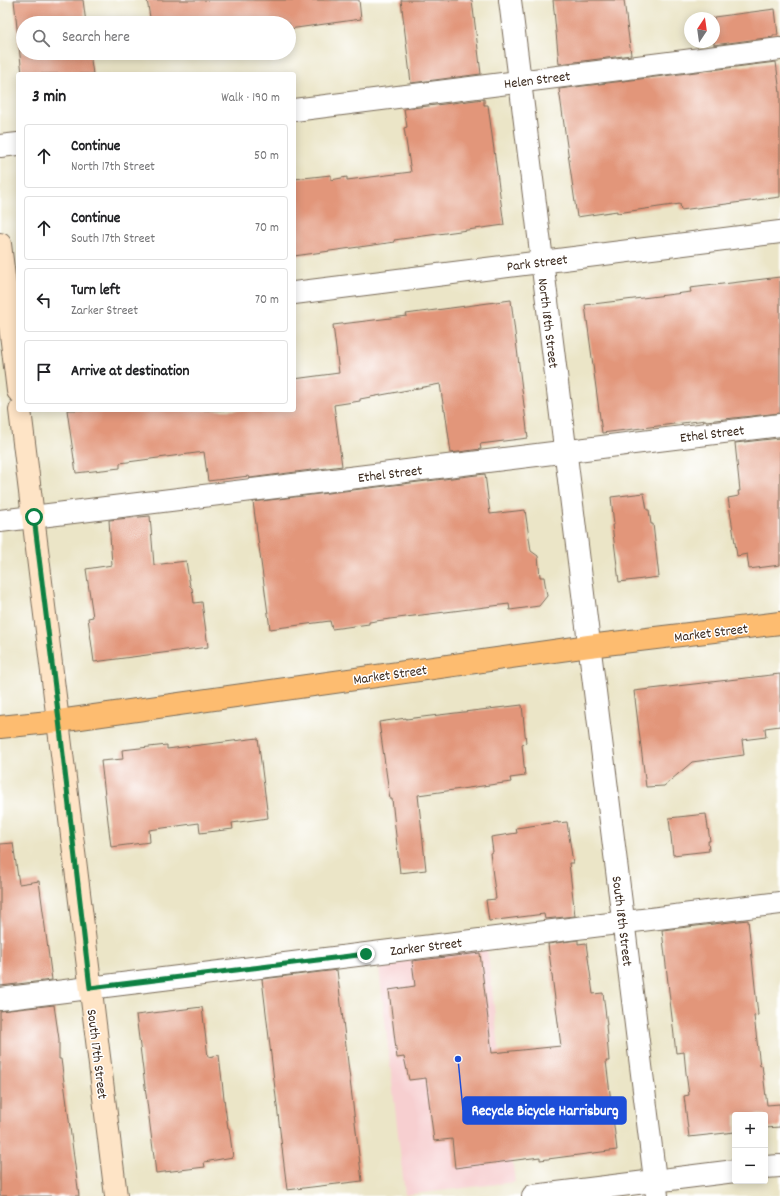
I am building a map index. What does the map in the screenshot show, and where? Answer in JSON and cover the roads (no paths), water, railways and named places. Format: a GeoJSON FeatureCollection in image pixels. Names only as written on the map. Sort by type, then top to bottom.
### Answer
{"type":"FeatureCollection","features":[{"type":"Feature","properties":{"kind":"main road"},"geometry":{"type":"LineString","coordinates":[[0,244],[16,377]]}},
{"type":"Feature","properties":{"kind":"main road","name":"South 17th Street"},"geometry":{"type":"LineString","coordinates":[[20,412],[116,1196]]}},
{"type":"Feature","properties":{"kind":"main road","name":"Market Street"},"geometry":{"type":"LineString","coordinates":[[0,727],[589,646],[780,623]]}},
{"type":"Feature","properties":{"kind":"street","name":"North 18th Street"},"geometry":{"type":"LineString","coordinates":[[510,0],[589,646]]}},
{"type":"Feature","properties":{"kind":"street","name":"Helen Street"},"geometry":{"type":"LineString","coordinates":[[296,110],[780,49]]}},
{"type":"Feature","properties":{"kind":"street"},"geometry":{"type":"LineString","coordinates":[[0,146],[16,144]]}},
{"type":"Feature","properties":{"kind":"street","name":"Park Street"},"geometry":{"type":"LineString","coordinates":[[296,293],[780,232]]}},
{"type":"Feature","properties":{"kind":"street","name":"Ethel Street"},"geometry":{"type":"LineString","coordinates":[[0,521],[780,425]]}},
{"type":"Feature","properties":{"kind":"street","name":"South 18th Street"},"geometry":{"type":"LineString","coordinates":[[589,646],[656,1188]]}},
{"type":"Feature","properties":{"kind":"street","name":"Zarker Street"},"geometry":{"type":"LineString","coordinates":[[0,999],[780,903]]}},
{"type":"Feature","properties":{"kind":"street"},"geometry":{"type":"LineString","coordinates":[[768,1167],[780,1166]]}},
{"type":"Feature","properties":{"kind":"street"},"geometry":{"type":"LineString","coordinates":[[533,1196],[656,1188],[732,1172]]}},
{"type":"Feature","properties":{"kind":"place","name":"Recycle Bicycle Harrisburg"},"geometry":{"type":"Point","coordinates":[458,1059]}}]}
